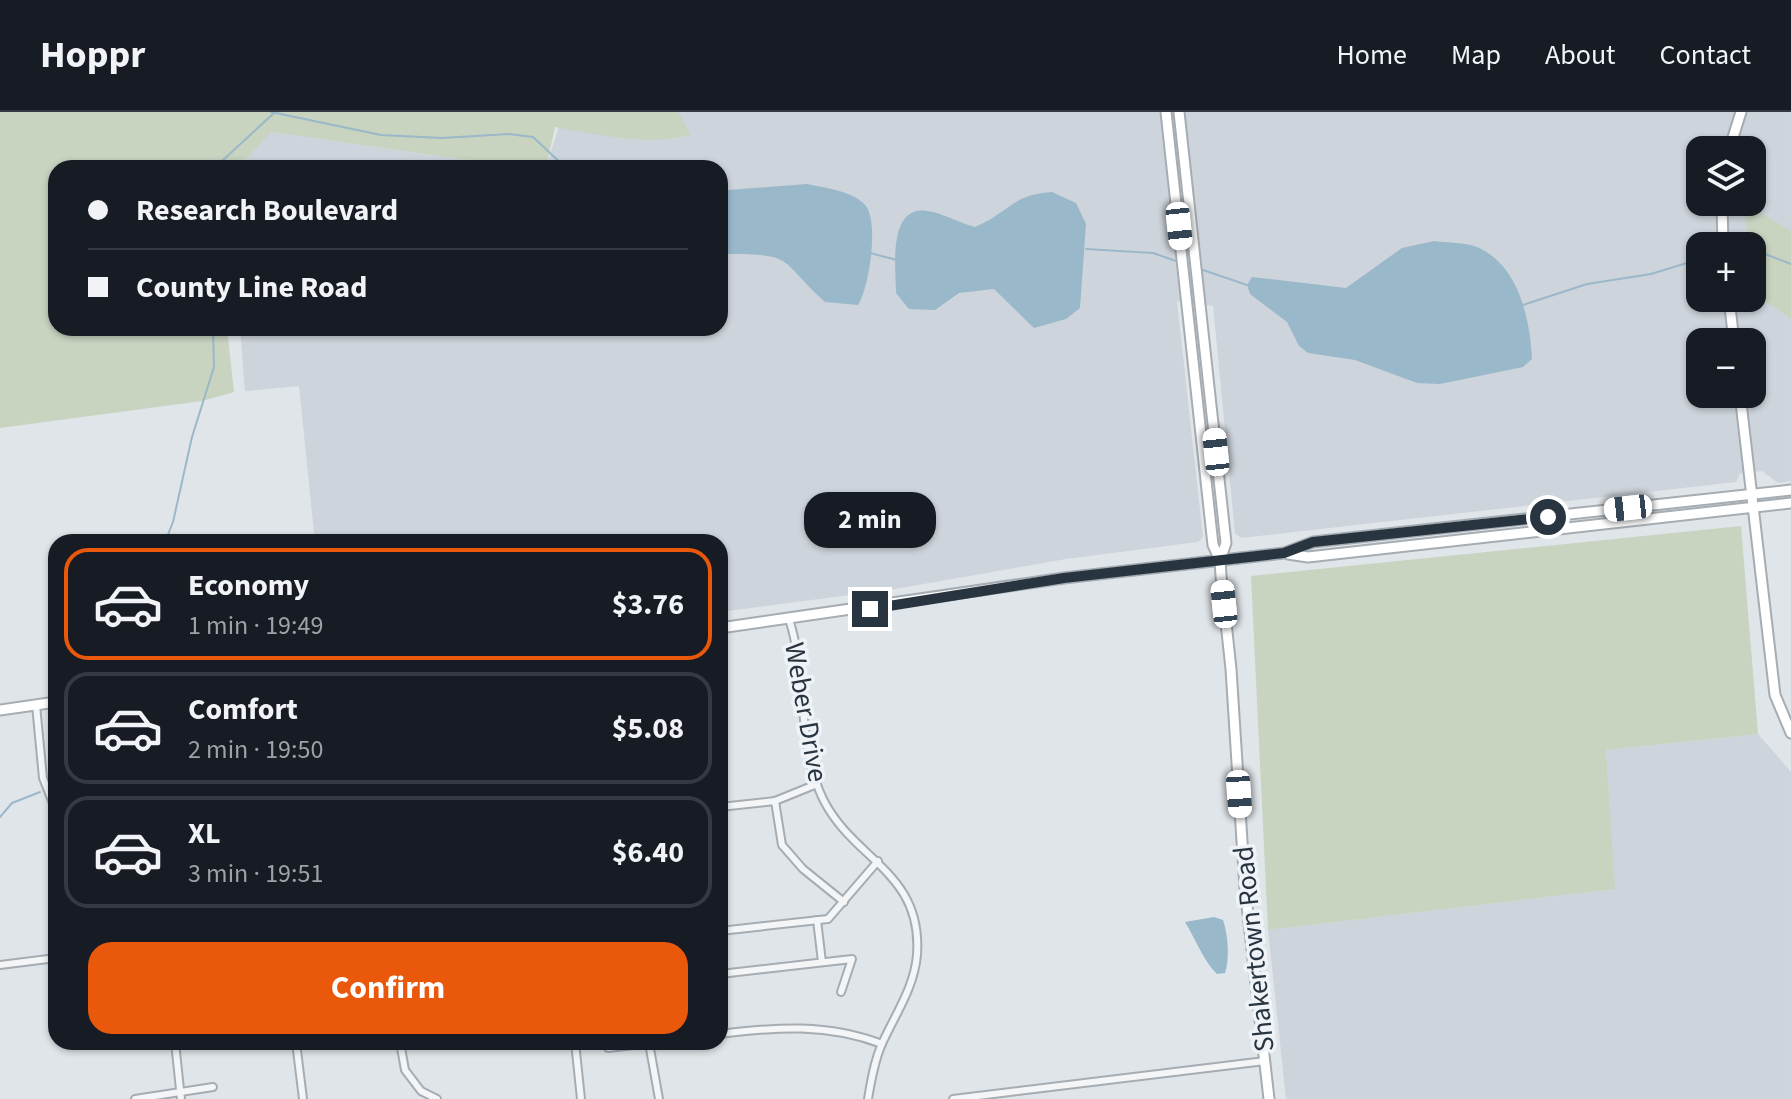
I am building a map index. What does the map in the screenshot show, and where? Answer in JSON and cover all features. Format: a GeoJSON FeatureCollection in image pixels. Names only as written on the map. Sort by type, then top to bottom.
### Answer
{"type":"FeatureCollection","features":[{"type":"Feature","properties":{"kind":"main road"},"geometry":{"type":"LineString","coordinates":[[1166,112],[1213,545],[1220,560]]}},
{"type":"Feature","properties":{"kind":"main road"},"geometry":{"type":"LineString","coordinates":[[1179,112],[1226,543],[1220,560]]}},
{"type":"Feature","properties":{"kind":"main road"},"geometry":{"type":"LineString","coordinates":[[1733,136],[1741,112]]}},
{"type":"Feature","properties":{"kind":"main road"},"geometry":{"type":"LineString","coordinates":[[1742,408],[1775,695],[1791,733]]}},
{"type":"Feature","properties":{"kind":"main road"},"geometry":{"type":"LineString","coordinates":[[728,627],[1064,578],[1284,553],[1313,542],[1791,490]]}},
{"type":"Feature","properties":{"kind":"main road"},"geometry":{"type":"LineString","coordinates":[[1284,553],[1308,557],[1791,503]]}},
{"type":"Feature","properties":{"kind":"main road"},"geometry":{"type":"LineString","coordinates":[[1474,525],[1476,539]]}},
{"type":"Feature","properties":{"kind":"main road","name":"Shakertown Road"},"geometry":{"type":"LineString","coordinates":[[1220,560],[1245,888],[1269,1099]]}},
{"type":"Feature","properties":{"kind":"main road"},"geometry":{"type":"LineString","coordinates":[[0,710],[48,703]]}},
{"type":"Feature","properties":{"kind":"street","name":"Weber Drive"},"geometry":{"type":"LineString","coordinates":[[789,619],[817,784],[834,818],[878,861],[904,893],[913,916],[917,954],[913,975],[882,1044],[868,1099]]}},
{"type":"Feature","properties":{"kind":"street"},"geometry":{"type":"LineString","coordinates":[[36,705],[43,778],[48,791]]}},
{"type":"Feature","properties":{"kind":"street"},"geometry":{"type":"LineString","coordinates":[[728,806],[775,801],[817,784]]}},
{"type":"Feature","properties":{"kind":"street"},"geometry":{"type":"LineString","coordinates":[[775,801],[782,845],[803,869],[844,902]]}},
{"type":"Feature","properties":{"kind":"street"},"geometry":{"type":"LineString","coordinates":[[728,930],[817,920],[835,915],[878,861]]}},
{"type":"Feature","properties":{"kind":"street"},"geometry":{"type":"LineString","coordinates":[[817,920],[822,962]]}},
{"type":"Feature","properties":{"kind":"street"},"geometry":{"type":"LineString","coordinates":[[0,965],[48,959]]}},
{"type":"Feature","properties":{"kind":"street"},"geometry":{"type":"LineString","coordinates":[[728,973],[852,959],[841,992]]}},
{"type":"Feature","properties":{"kind":"street"},"geometry":{"type":"LineString","coordinates":[[728,1033],[799,1027],[849,1032],[882,1044]]}},
{"type":"Feature","properties":{"kind":"street"},"geometry":{"type":"LineString","coordinates":[[176,1050],[181,1096]]}},
{"type":"Feature","properties":{"kind":"street"},"geometry":{"type":"LineString","coordinates":[[297,1050],[303,1099]]}},
{"type":"Feature","properties":{"kind":"street"},"geometry":{"type":"LineString","coordinates":[[401,1050],[405,1070],[422,1095],[437,1099]]}},
{"type":"Feature","properties":{"kind":"street"},"geometry":{"type":"LineString","coordinates":[[576,1050],[581,1099]]}},
{"type":"Feature","properties":{"kind":"street"},"geometry":{"type":"LineString","coordinates":[[650,1050],[659,1099]]}},
{"type":"Feature","properties":{"kind":"street"},"geometry":{"type":"LineString","coordinates":[[953,1099],[1265,1061]]}},
{"type":"Feature","properties":{"kind":"street"},"geometry":{"type":"LineString","coordinates":[[135,1099],[181,1096],[213,1087]]}},
{"type":"Feature","properties":{"kind":"shaded area"},"geometry":{"type":"Polygon","coordinates":[[[563,112],[1791,112],[1791,481],[1778,483],[1762,471],[1740,473],[1736,482],[1241,538],[1235,533],[1213,306],[1177,301],[1203,537],[1198,542],[1066,559],[895,589],[728,611],[728,534],[314,534],[299,386],[245,391],[241,336],[728,336],[728,160],[548,160],[563,112]]]}},
{"type":"Feature","properties":{"kind":"shaded area"},"geometry":{"type":"Polygon","coordinates":[[[270,132],[467,160],[245,160],[270,132]]]}},
{"type":"Feature","properties":{"kind":"shaded area"},"geometry":{"type":"Polygon","coordinates":[[[1758,734],[1791,772],[1791,1099],[1286,1099],[1268,930],[1614,889],[1606,750],[1758,734]]]}},
{"type":"Feature","properties":{"kind":"green space"},"geometry":{"type":"Polygon","coordinates":[[[0,112],[678,112],[691,135],[640,139],[555,127],[548,160],[467,160],[271,132],[245,160],[48,160],[48,336],[228,336],[234,392],[202,401],[0,428],[0,112]]]}},
{"type":"Feature","properties":{"kind":"green space"},"geometry":{"type":"Polygon","coordinates":[[[1745,216],[1766,216],[1791,231],[1791,319],[1766,301],[1766,232],[1747,232],[1745,216]]]}},
{"type":"Feature","properties":{"kind":"green space"},"geometry":{"type":"Polygon","coordinates":[[[1741,526],[1758,734],[1606,750],[1615,889],[1268,930],[1251,576],[1741,526]]]}},
{"type":"Feature","properties":{"kind":"water"},"geometry":{"type":"Polygon","coordinates":[[[807,184],[839,191],[861,201],[870,215],[872,241],[866,285],[858,305],[825,302],[791,268],[776,258],[728,254],[728,190],[807,184]]]}},
{"type":"Feature","properties":{"kind":"water"},"geometry":{"type":"Polygon","coordinates":[[[1052,192],[1076,203],[1086,224],[1080,308],[1066,319],[1034,328],[994,289],[959,293],[935,310],[909,309],[896,293],[896,241],[905,218],[914,212],[933,212],[975,227],[1019,200],[1052,192]]]}},
{"type":"Feature","properties":{"kind":"water"},"geometry":{"type":"Polygon","coordinates":[[[1434,241],[1477,247],[1503,266],[1520,295],[1525,311],[1532,359],[1523,367],[1440,384],[1417,383],[1355,360],[1308,353],[1299,346],[1287,322],[1250,294],[1247,285],[1252,277],[1346,288],[1402,248],[1434,241]]]}},
{"type":"Feature","properties":{"kind":"water"},"geometry":{"type":"Polygon","coordinates":[[[1214,917],[1223,920],[1228,946],[1225,973],[1217,974],[1185,922],[1214,917]]]}},
{"type":"Feature","properties":{"kind":"waterway"},"geometry":{"type":"LineString","coordinates":[[271,112],[381,135],[442,138],[509,134],[533,137],[557,160]]}},
{"type":"Feature","properties":{"kind":"waterway"},"geometry":{"type":"LineString","coordinates":[[223,160],[274,113]]}},
{"type":"Feature","properties":{"kind":"waterway"},"geometry":{"type":"LineString","coordinates":[[1086,249],[1153,253],[1179,262]]}},
{"type":"Feature","properties":{"kind":"waterway"},"geometry":{"type":"LineString","coordinates":[[870,253],[897,260]]}},
{"type":"Feature","properties":{"kind":"waterway"},"geometry":{"type":"LineString","coordinates":[[1766,254],[1791,264]]}},
{"type":"Feature","properties":{"kind":"waterway"},"geometry":{"type":"LineString","coordinates":[[1523,305],[1587,284],[1651,274],[1686,263]]}},
{"type":"Feature","properties":{"kind":"waterway"},"geometry":{"type":"LineString","coordinates":[[1200,269],[1247,285]]}},
{"type":"Feature","properties":{"kind":"waterway"},"geometry":{"type":"LineString","coordinates":[[168,534],[192,437],[214,367],[213,336]]}},
{"type":"Feature","properties":{"kind":"waterway"},"geometry":{"type":"LineString","coordinates":[[0,817],[12,803],[40,792]]}},
{"type":"Feature","properties":{"kind":"route"},"geometry":{"type":"LineString","coordinates":[[870,609],[1064,578],[1284,553],[1313,542],[1548,517]]}}]}
